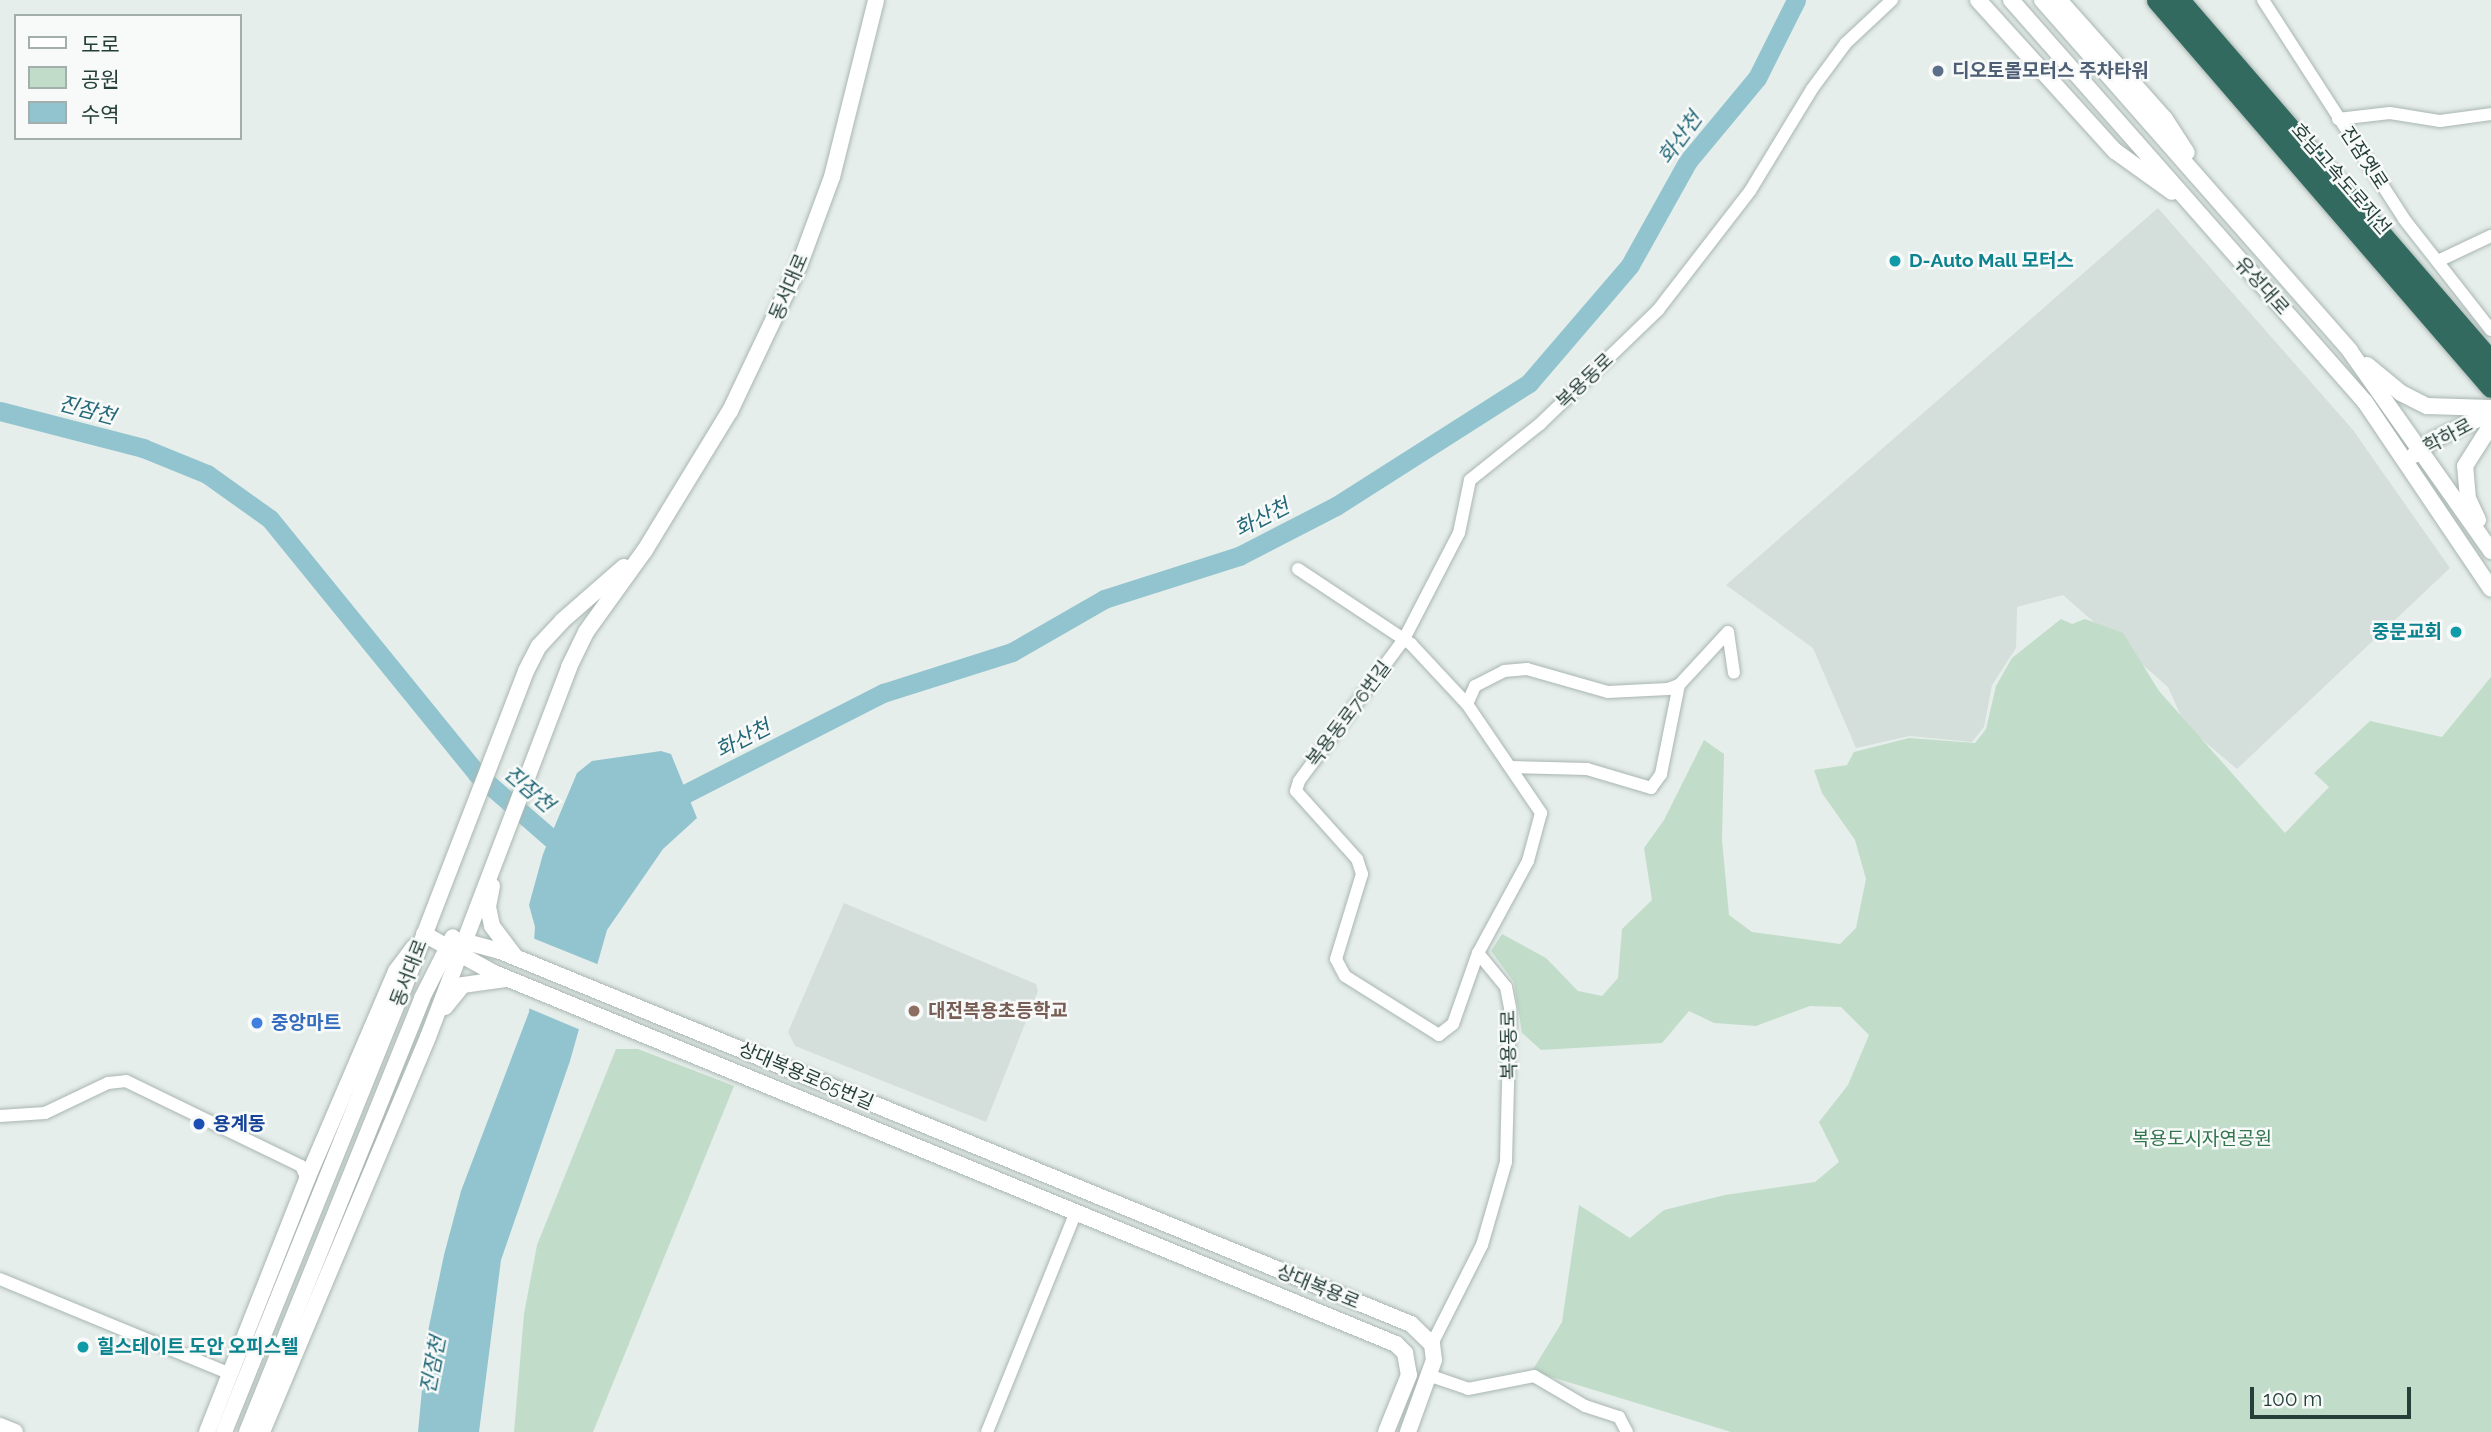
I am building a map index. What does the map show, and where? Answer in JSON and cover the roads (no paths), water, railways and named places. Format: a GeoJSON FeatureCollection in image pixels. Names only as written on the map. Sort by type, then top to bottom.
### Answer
{"type":"FeatureCollection","features":[{"type":"Feature","properties":{"kind":"highway","name":"호남고속도로지선"},"geometry":{"type":"LineString","coordinates":[[2157,0],[2484,365]]}},
{"type":"Feature","properties":{"kind":"highway","name":"호남고속도로지선"},"geometry":{"type":"LineString","coordinates":[[2179,0],[2484,365],[2491,387]]}},
{"type":"Feature","properties":{"kind":"street","name":"동서대로"},"geometry":{"type":"LineString","coordinates":[[247,1432],[456,946],[472,918],[586,632],[645,550],[730,411],[799,266],[832,177],[876,0]]}},
{"type":"Feature","properties":{"kind":"street","name":"복용동로"},"geometry":{"type":"LineString","coordinates":[[1404,639],[1459,533],[1470,480],[1540,424],[1658,310],[1750,191],[1812,89],[1846,43],[1892,0]]}},
{"type":"Feature","properties":{"kind":"street"},"geometry":{"type":"LineString","coordinates":[[1978,0],[2115,151],[2186,200]]}},
{"type":"Feature","properties":{"kind":"street","name":"유성대로"},"geometry":{"type":"LineString","coordinates":[[2011,0],[2365,402],[2491,589]]}},
{"type":"Feature","properties":{"kind":"street","name":"유성대로"},"geometry":{"type":"LineString","coordinates":[[2042,0],[2350,351],[2491,549]]}},
{"type":"Feature","properties":{"kind":"street"},"geometry":{"type":"LineString","coordinates":[[2059,0],[2165,120],[2219,202]]}},
{"type":"Feature","properties":{"kind":"street","name":"진잠옛로"},"geometry":{"type":"LineString","coordinates":[[2263,0],[2338,119],[2438,261],[2491,330]]}},
{"type":"Feature","properties":{"kind":"street","name":"진잠옛로"},"geometry":{"type":"LineString","coordinates":[[2338,119],[2390,113],[2440,121],[2491,114]]}},
{"type":"Feature","properties":{"kind":"street"},"geometry":{"type":"LineString","coordinates":[[2438,261],[2491,236]]}},
{"type":"Feature","properties":{"kind":"street"},"geometry":{"type":"LineString","coordinates":[[2350,351],[2401,393],[2427,406],[2491,408]]}},
{"type":"Feature","properties":{"kind":"street","name":"학하로"},"geometry":{"type":"LineString","coordinates":[[2406,460],[2491,413]]}},
{"type":"Feature","properties":{"kind":"street"},"geometry":{"type":"LineString","coordinates":[[2491,425],[2465,467],[2465,484],[2491,549]]}},
{"type":"Feature","properties":{"kind":"street","name":"동서대로"},"geometry":{"type":"LineString","coordinates":[[224,1432],[424,934],[526,671],[539,646],[562,621],[645,550]]}},
{"type":"Feature","properties":{"kind":"street"},"geometry":{"type":"LineString","coordinates":[[1298,569],[1404,639],[1467,704],[1535,798],[1540,826],[1528,860],[1478,953]]}},
{"type":"Feature","properties":{"kind":"street"},"geometry":{"type":"LineString","coordinates":[[1510,767],[1587,769],[1651,788],[1661,774],[1679,685],[1728,632],[1734,673]]}},
{"type":"Feature","properties":{"kind":"street","name":"복용동로76번길"},"geometry":{"type":"LineString","coordinates":[[1404,639],[1311,762],[1296,790],[1356,859],[1362,874],[1336,959],[1345,976],[1439,1035],[1453,1024],[1478,953]]}},
{"type":"Feature","properties":{"kind":"street"},"geometry":{"type":"LineString","coordinates":[[1467,704],[1475,686],[1504,671],[1527,669],[1608,692],[1638,694],[1679,685]]}},
{"type":"Feature","properties":{"kind":"street"},"geometry":{"type":"LineString","coordinates":[[495,859],[488,914],[497,936],[516,958]]}},
{"type":"Feature","properties":{"kind":"street"},"geometry":{"type":"LineString","coordinates":[[208,1432],[307,1180],[396,971],[424,934],[456,946],[428,1037],[262,1432]]}},
{"type":"Feature","properties":{"kind":"street","name":"상대복용로65번길"},"geometry":{"type":"LineString","coordinates":[[456,946],[500,951],[1112,1203]]}},
{"type":"Feature","properties":{"kind":"street","name":"상대복용로65번길"},"geometry":{"type":"LineString","coordinates":[[456,946],[499,977],[613,1020],[1104,1223]]}},
{"type":"Feature","properties":{"kind":"street","name":"복용동로"},"geometry":{"type":"LineString","coordinates":[[1432,1344],[1482,1245],[1506,1162],[1510,1008],[1506,987],[1478,953]]}},
{"type":"Feature","properties":{"kind":"street"},"geometry":{"type":"LineString","coordinates":[[428,1037],[457,990],[469,983],[499,977]]}},
{"type":"Feature","properties":{"kind":"street"},"geometry":{"type":"LineString","coordinates":[[0,1116],[45,1113],[108,1083],[126,1081],[301,1166],[307,1180]]}},
{"type":"Feature","properties":{"kind":"street","name":"상대복용로"},"geometry":{"type":"LineString","coordinates":[[1112,1203],[1411,1324],[1432,1344]]}},
{"type":"Feature","properties":{"kind":"street"},"geometry":{"type":"LineString","coordinates":[[987,1432],[1076,1212]]}},
{"type":"Feature","properties":{"kind":"street","name":"상대복용로"},"geometry":{"type":"LineString","coordinates":[[1104,1223],[1396,1344],[1405,1353],[1409,1376],[1386,1432]]}},
{"type":"Feature","properties":{"kind":"street"},"geometry":{"type":"LineString","coordinates":[[0,1279],[231,1374]]}},
{"type":"Feature","properties":{"kind":"street"},"geometry":{"type":"LineString","coordinates":[[1408,1432],[1431,1376],[1432,1344]]}},
{"type":"Feature","properties":{"kind":"street"},"geometry":{"type":"LineString","coordinates":[[1431,1376],[1468,1389],[1534,1376],[1585,1406],[1619,1417],[1627,1432]]}},
{"type":"Feature","properties":{"kind":"street"},"geometry":{"type":"LineString","coordinates":[[0,1426],[15,1432]]}},
{"type":"Feature","properties":{"kind":"water"},"geometry":{"type":"Polygon","coordinates":[[[661,751],[671,754],[697,818],[663,849],[607,930],[570,1061],[501,1260],[479,1432],[418,1432],[427,1336],[444,1255],[461,1191],[529,1012],[535,927],[529,905],[543,854],[577,773],[592,761],[661,751]]]}},
{"type":"Feature","properties":{"kind":"waterway","name":"화산천"},"geometry":{"type":"LineString","coordinates":[[663,805],[883,693],[1012,652],[1104,599],[1239,556],[1336,506],[1529,383],[1630,265],[1688,161],[1757,78],[1796,0]]}},
{"type":"Feature","properties":{"kind":"waterway","name":"진잠천"},"geometry":{"type":"LineString","coordinates":[[0,411],[143,448],[207,474],[270,519],[477,774],[569,854]]}},
{"type":"Feature","properties":{"kind":"place","name":"디오토몰모터스 주차타워"},"geometry":{"type":"Point","coordinates":[1938,71]}},
{"type":"Feature","properties":{"kind":"place","name":"D-Auto Mall 모터스"},"geometry":{"type":"Point","coordinates":[1895,261]}},
{"type":"Feature","properties":{"kind":"place","name":"중문교회"},"geometry":{"type":"Point","coordinates":[2456,632]}},
{"type":"Feature","properties":{"kind":"place","name":"대전복용초등학교"},"geometry":{"type":"Point","coordinates":[914,1011]}},
{"type":"Feature","properties":{"kind":"place","name":"중앙마트"},"geometry":{"type":"Point","coordinates":[257,1023]}},
{"type":"Feature","properties":{"kind":"place","name":"용계동"},"geometry":{"type":"Point","coordinates":[199,1124]}},
{"type":"Feature","properties":{"kind":"place","name":"힐스테이트 도안 오피스텔"},"geometry":{"type":"Point","coordinates":[83,1347]}},
{"type":"Feature","properties":{"kind":"park label","name":"복용도시자연공원"},"geometry":{"type":"Point","coordinates":[2202,1139]}}]}
